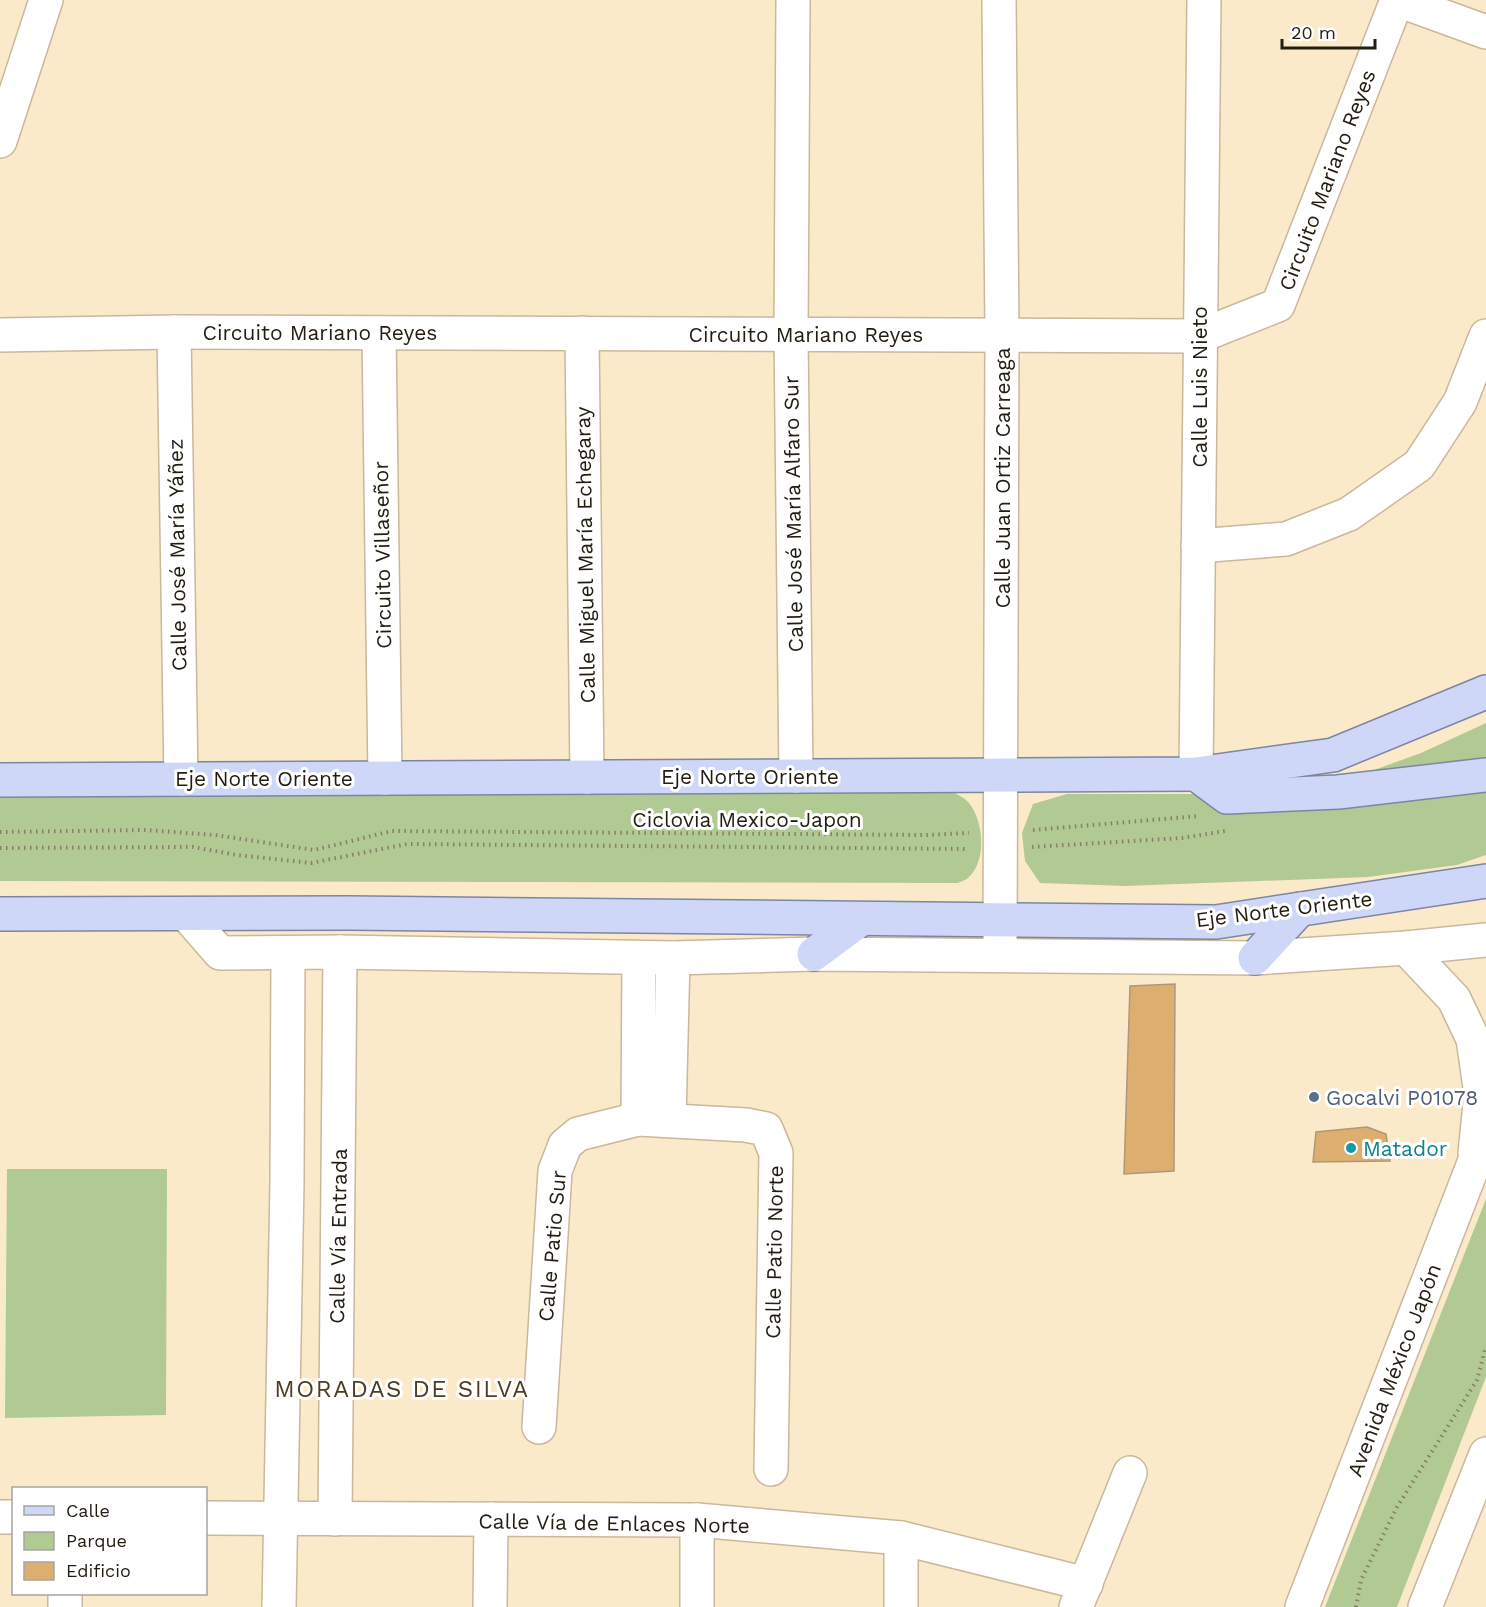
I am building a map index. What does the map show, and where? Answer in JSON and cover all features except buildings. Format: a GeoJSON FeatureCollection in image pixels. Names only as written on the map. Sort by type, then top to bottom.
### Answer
{"type":"FeatureCollection","features":[{"type":"Feature","properties":{"kind":"main road","name":"Eje Norte Oriente"},"geometry":{"type":"LineString","coordinates":[[0,780],[1196,774],[1334,755],[1486,692]]}},
{"type":"Feature","properties":{"kind":"main road"},"geometry":{"type":"LineString","coordinates":[[1196,774],[1227,797],[1338,792],[1486,775]]}},
{"type":"Feature","properties":{"kind":"main road","name":"Eje Norte Oriente"},"geometry":{"type":"LineString","coordinates":[[0,914],[350,913],[1216,922],[1486,880]]}},
{"type":"Feature","properties":{"kind":"main road"},"geometry":{"type":"LineString","coordinates":[[1255,958],[1300,909]]}},
{"type":"Feature","properties":{"kind":"main road"},"geometry":{"type":"LineString","coordinates":[[814,954],[861,919]]}},
{"type":"Feature","properties":{"kind":"street"},"geometry":{"type":"LineString","coordinates":[[0,141],[46,0]]}},
{"type":"Feature","properties":{"kind":"street","name":"Calle José María Alfaro Sur"},"geometry":{"type":"LineString","coordinates":[[793,0],[791,334],[796,776]]}},
{"type":"Feature","properties":{"kind":"street","name":"Calle Juan Ortiz Carreaga"},"geometry":{"type":"LineString","coordinates":[[999,0],[1002,335],[1000,956]]}},
{"type":"Feature","properties":{"kind":"street","name":"Calle Luis Nieto"},"geometry":{"type":"LineString","coordinates":[[1196,774],[1204,0]]}},
{"type":"Feature","properties":{"kind":"street"},"geometry":{"type":"LineString","coordinates":[[1397,0],[1486,32]]}},
{"type":"Feature","properties":{"kind":"street","name":"Circuito Mariano Reyes"},"geometry":{"type":"LineString","coordinates":[[0,335],[174,332],[1200,336],[1278,305],[1397,0]]}},
{"type":"Feature","properties":{"kind":"street","name":"Calle José María Yáñez"},"geometry":{"type":"LineString","coordinates":[[174,332],[181,779]]}},
{"type":"Feature","properties":{"kind":"street","name":"Circuito Villaseñor"},"geometry":{"type":"LineString","coordinates":[[379,333],[385,778]]}},
{"type":"Feature","properties":{"kind":"street","name":"Calle Miguel María Echegaray"},"geometry":{"type":"LineString","coordinates":[[582,333],[587,777]]}},
{"type":"Feature","properties":{"kind":"street"},"geometry":{"type":"LineString","coordinates":[[1198,546],[1286,539],[1349,514],[1419,465],[1460,402],[1486,336]]}},
{"type":"Feature","properties":{"kind":"street"},"geometry":{"type":"LineString","coordinates":[[186,914],[220,953],[340,952],[639,958],[814,954],[1255,958],[1486,940]]}},
{"type":"Feature","properties":{"kind":"street"},"geometry":{"type":"LineString","coordinates":[[1406,948],[1454,999],[1473,1039],[1481,1094],[1474,1163]]}},
{"type":"Feature","properties":{"kind":"street","name":"Calle Vía Entrada"},"geometry":{"type":"LineString","coordinates":[[336,1519],[340,952]]}},
{"type":"Feature","properties":{"kind":"street"},"geometry":{"type":"LineString","coordinates":[[279,1607],[287,1183],[288,954]]}},
{"type":"Feature","properties":{"kind":"street"},"geometry":{"type":"LineString","coordinates":[[639,958],[654,1119]]}},
{"type":"Feature","properties":{"kind":"street"},"geometry":{"type":"LineString","coordinates":[[654,1119],[673,958]]}},
{"type":"Feature","properties":{"kind":"street","name":"Calle Patio Sur"},"geometry":{"type":"LineString","coordinates":[[539,1427],[555,1171],[565,1144],[578,1134],[654,1119]]}},
{"type":"Feature","properties":{"kind":"street","name":"Calle Patio Norte"},"geometry":{"type":"LineString","coordinates":[[654,1119],[746,1125],[766,1129],[776,1153],[771,1469]]}},
{"type":"Feature","properties":{"kind":"street","name":"Avenida México Japón"},"geometry":{"type":"LineString","coordinates":[[1302,1607],[1486,1132]]}},
{"type":"Feature","properties":{"kind":"street"},"geometry":{"type":"LineString","coordinates":[[287,1183],[339,1182]]}},
{"type":"Feature","properties":{"kind":"street"},"geometry":{"type":"LineString","coordinates":[[1425,1607],[1486,1454]]}},
{"type":"Feature","properties":{"kind":"street"},"geometry":{"type":"LineString","coordinates":[[1081,1595],[1130,1473]]}},
{"type":"Feature","properties":{"kind":"street","name":"Calle Vía de Enlaces Norte"},"geometry":{"type":"LineString","coordinates":[[207,1518],[697,1521],[901,1538],[1081,1595]]}},
{"type":"Feature","properties":{"kind":"street"},"geometry":{"type":"LineString","coordinates":[[490,1607],[491,1519]]}},
{"type":"Feature","properties":{"kind":"street"},"geometry":{"type":"LineString","coordinates":[[697,1521],[697,1607]]}},
{"type":"Feature","properties":{"kind":"street"},"geometry":{"type":"LineString","coordinates":[[901,1538],[901,1607]]}},
{"type":"Feature","properties":{"kind":"path","name":"Ciclovia Mexico-Japon"},"geometry":{"type":"LineString","coordinates":[[0,832],[146,830],[215,835],[314,850],[392,831],[914,835],[1001,840],[1203,815]]}},
{"type":"Feature","properties":{"kind":"path"},"geometry":{"type":"LineString","coordinates":[[0,848],[193,847],[237,855],[311,863],[407,844],[1182,838],[1234,828]]}},
{"type":"Feature","properties":{"kind":"path"},"geometry":{"type":"LineString","coordinates":[[1356,1607],[1361,1581],[1392,1517],[1477,1380],[1486,1346]]}},
{"type":"Feature","properties":{"kind":"green space"},"geometry":{"type":"Polygon","coordinates":[[[1486,723],[1486,855],[1457,865],[1368,877],[1125,886],[1040,883],[1025,861],[1022,833],[1033,804],[1067,794],[1201,794],[1352,778],[1421,753],[1486,723]]]}},
{"type":"Feature","properties":{"kind":"green space"},"geometry":{"type":"Polygon","coordinates":[[[953,792],[967,801],[974,810],[981,840],[979,860],[975,869],[967,878],[958,883],[0,881],[0,794],[953,792]]]}},
{"type":"Feature","properties":{"kind":"green space"},"geometry":{"type":"Polygon","coordinates":[[[7,1169],[167,1169],[166,1415],[5,1418],[7,1169]]]}},
{"type":"Feature","properties":{"kind":"green space"},"geometry":{"type":"Polygon","coordinates":[[[1486,1199],[1486,1377],[1397,1607],[1325,1607],[1486,1199]]]}},
{"type":"Feature","properties":{"kind":"place","name":"Gocalvi P01078"},"geometry":{"type":"Point","coordinates":[1314,1097]}},
{"type":"Feature","properties":{"kind":"place","name":"Matador"},"geometry":{"type":"Point","coordinates":[1351,1148]}},
{"type":"Feature","properties":{"kind":"district","name":"MORADAS DE SILVA"},"geometry":{"type":"Point","coordinates":[402,1389]}}]}
